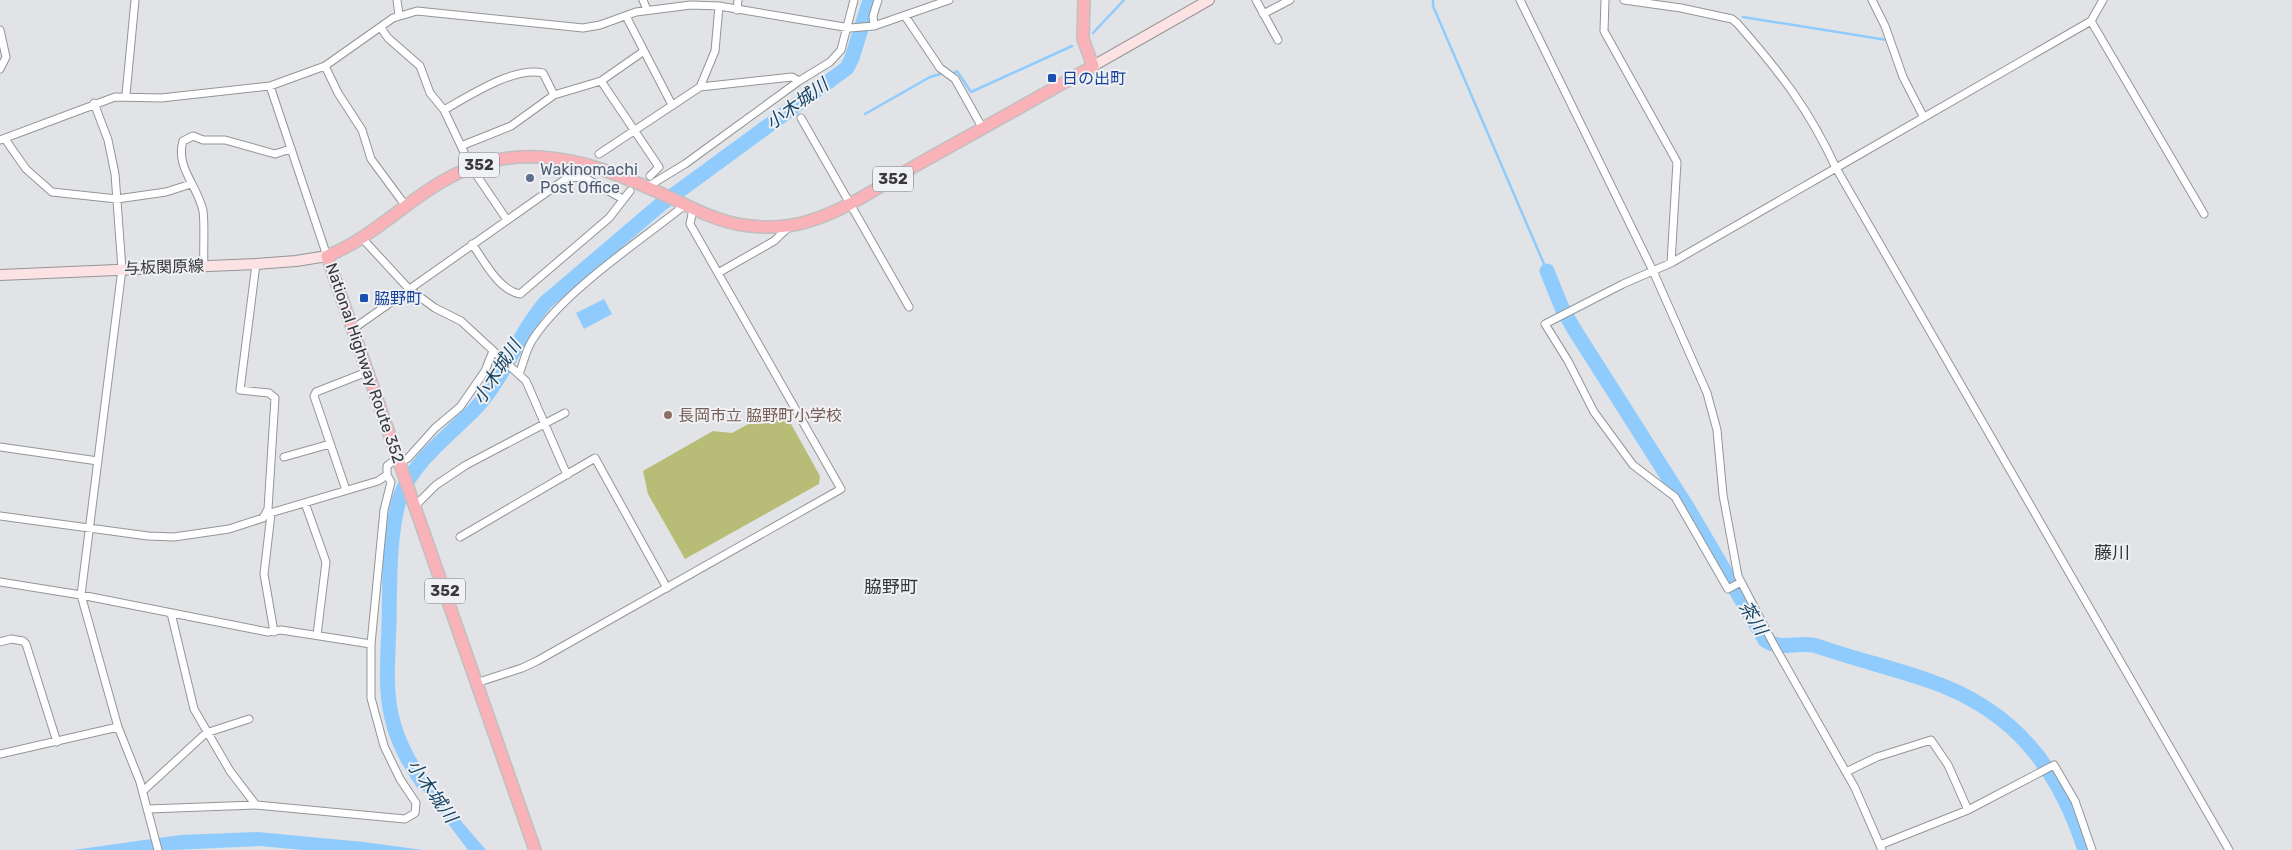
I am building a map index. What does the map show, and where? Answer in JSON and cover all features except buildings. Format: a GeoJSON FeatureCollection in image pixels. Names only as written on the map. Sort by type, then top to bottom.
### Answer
{"type":"FeatureCollection","features":[{"type":"Feature","properties":{"kind":"highway"},"geometry":{"type":"LineString","coordinates":[[1084,0],[1083,39],[1093,66]]}},
{"type":"Feature","properties":{"kind":"highway","name":"National Highway Route 352"},"geometry":{"type":"LineString","coordinates":[[533,845],[327,256],[341,250],[361,237],[434,185],[471,168],[509,158],[558,158],[590,165],[649,184],[686,205],[742,225],[791,226],[821,217],[849,204],[1093,66]]}},
{"type":"Feature","properties":{"kind":"main road"},"geometry":{"type":"LineString","coordinates":[[1093,66],[1210,0]]}},
{"type":"Feature","properties":{"kind":"main road","name":"与板関原線"},"geometry":{"type":"LineString","coordinates":[[0,275],[256,264],[327,256]]}},
{"type":"Feature","properties":{"kind":"street"},"geometry":{"type":"LineString","coordinates":[[126,95],[134,0]]}},
{"type":"Feature","properties":{"kind":"street"},"geometry":{"type":"LineString","coordinates":[[397,0],[399,15]]}},
{"type":"Feature","properties":{"kind":"street"},"geometry":{"type":"LineString","coordinates":[[643,0],[647,10]]}},
{"type":"Feature","properties":{"kind":"street"},"geometry":{"type":"LineString","coordinates":[[737,10],[738,0]]}},
{"type":"Feature","properties":{"kind":"street"},"geometry":{"type":"LineString","coordinates":[[649,184],[697,155],[837,55],[846,37],[854,0]]}},
{"type":"Feature","properties":{"kind":"street"},"geometry":{"type":"LineString","coordinates":[[872,26],[878,0]]}},
{"type":"Feature","properties":{"kind":"street"},"geometry":{"type":"LineString","coordinates":[[191,184],[166,192],[117,199],[52,192],[26,169],[3,139],[94,103],[126,95],[169,97],[270,86],[325,66],[399,15],[416,11],[583,28],[600,25],[647,10],[691,5],[719,6],[848,28],[872,26],[949,0]]}},
{"type":"Feature","properties":{"kind":"street"},"geometry":{"type":"LineString","coordinates":[[1256,0],[1278,40]]}},
{"type":"Feature","properties":{"kind":"street"},"geometry":{"type":"LineString","coordinates":[[1264,14],[1290,0]]}},
{"type":"Feature","properties":{"kind":"street"},"geometry":{"type":"LineString","coordinates":[[1520,0],[1653,271],[1709,402],[1717,430],[1732,546],[1741,582],[1846,772],[1881,847],[1968,810],[2054,765],[2074,801],[2092,850]]}},
{"type":"Feature","properties":{"kind":"street"},"geometry":{"type":"LineString","coordinates":[[1605,0],[1604,31],[1677,162],[1671,263]]}},
{"type":"Feature","properties":{"kind":"street"},"geometry":{"type":"LineString","coordinates":[[1624,0],[1681,8],[1732,19],[1799,99],[1814,121],[1836,168],[2229,850]]}},
{"type":"Feature","properties":{"kind":"street"},"geometry":{"type":"LineString","coordinates":[[1872,0],[1885,26],[1903,77],[1923,116]]}},
{"type":"Feature","properties":{"kind":"street"},"geometry":{"type":"LineString","coordinates":[[1741,582],[1728,589],[1674,497],[1638,469],[1625,455],[1594,412],[1568,361],[1545,324],[1623,284],[1671,263],[1923,116],[2091,21],[2103,0]]}},
{"type":"Feature","properties":{"kind":"street"},"geometry":{"type":"LineString","coordinates":[[700,87],[715,51],[719,6]]}},
{"type":"Feature","properties":{"kind":"street"},"geometry":{"type":"LineString","coordinates":[[626,16],[672,105]]}},
{"type":"Feature","properties":{"kind":"street"},"geometry":{"type":"LineString","coordinates":[[905,16],[940,68],[955,79],[983,129]]}},
{"type":"Feature","properties":{"kind":"street"},"geometry":{"type":"LineString","coordinates":[[2091,21],[2204,214]]}},
{"type":"Feature","properties":{"kind":"street"},"geometry":{"type":"LineString","coordinates":[[381,28],[388,38],[420,66],[430,93],[444,110],[471,168],[507,220]]}},
{"type":"Feature","properties":{"kind":"street"},"geometry":{"type":"LineString","coordinates":[[0,30],[6,57],[0,70]]}},
{"type":"Feature","properties":{"kind":"street"},"geometry":{"type":"LineString","coordinates":[[461,146],[512,126],[554,95],[601,81],[644,51]]}},
{"type":"Feature","properties":{"kind":"street"},"geometry":{"type":"LineString","coordinates":[[325,66],[338,93],[362,130],[372,159],[405,205]]}},
{"type":"Feature","properties":{"kind":"street"},"geometry":{"type":"LineString","coordinates":[[444,110],[504,78],[531,73],[543,73],[554,95]]}},
{"type":"Feature","properties":{"kind":"street"},"geometry":{"type":"LineString","coordinates":[[599,154],[700,87],[792,78],[799,81]]}},
{"type":"Feature","properties":{"kind":"street"},"geometry":{"type":"LineString","coordinates":[[601,81],[659,167],[649,184]]}},
{"type":"Feature","properties":{"kind":"street"},"geometry":{"type":"LineString","coordinates":[[270,86],[327,256]]}},
{"type":"Feature","properties":{"kind":"street"},"geometry":{"type":"LineString","coordinates":[[94,103],[108,140],[115,174],[122,269],[82,595],[118,727],[143,791],[158,850]]}},
{"type":"Feature","properties":{"kind":"street"},"geometry":{"type":"LineString","coordinates":[[801,118],[908,307]]}},
{"type":"Feature","properties":{"kind":"street"},"geometry":{"type":"LineString","coordinates":[[204,266],[203,211],[182,164],[183,140],[193,136],[203,140],[225,140],[276,154],[290,148]]}},
{"type":"Feature","properties":{"kind":"street"},"geometry":{"type":"LineString","coordinates":[[353,329],[568,175],[583,177],[623,199]]}},
{"type":"Feature","properties":{"kind":"street"},"geometry":{"type":"LineString","coordinates":[[472,244],[497,279],[515,293],[520,294],[609,218],[630,191]]}},
{"type":"Feature","properties":{"kind":"street"},"geometry":{"type":"LineString","coordinates":[[476,683],[537,661],[841,489],[690,224],[686,205],[589,280],[552,315],[532,340],[518,373]]}},
{"type":"Feature","properties":{"kind":"street"},"geometry":{"type":"LineString","coordinates":[[718,273],[774,240],[791,226]]}},
{"type":"Feature","properties":{"kind":"street"},"geometry":{"type":"LineString","coordinates":[[361,237],[409,289],[435,308],[461,321],[526,381],[566,475]]}},
{"type":"Feature","properties":{"kind":"street"},"geometry":{"type":"LineString","coordinates":[[256,264],[240,390],[269,393],[275,398],[264,574],[274,632]]}},
{"type":"Feature","properties":{"kind":"street"},"geometry":{"type":"LineString","coordinates":[[148,812],[256,805],[405,819],[414,813],[416,803],[400,779],[384,746],[372,708],[371,644],[384,510],[391,482],[387,475],[387,466],[408,458],[435,428],[460,407],[485,372],[495,352]]}},
{"type":"Feature","properties":{"kind":"street"},"geometry":{"type":"LineString","coordinates":[[346,490],[314,396],[316,392],[367,372]]}},
{"type":"Feature","properties":{"kind":"street"},"geometry":{"type":"LineString","coordinates":[[413,503],[452,474],[565,413]]}},
{"type":"Feature","properties":{"kind":"street"},"geometry":{"type":"LineString","coordinates":[[284,457],[330,444]]}},
{"type":"Feature","properties":{"kind":"street"},"geometry":{"type":"LineString","coordinates":[[0,447],[98,461]]}},
{"type":"Feature","properties":{"kind":"street"},"geometry":{"type":"LineString","coordinates":[[460,537],[596,458],[667,588]]}},
{"type":"Feature","properties":{"kind":"street"},"geometry":{"type":"LineString","coordinates":[[0,516],[174,537],[229,529],[263,518],[269,514],[378,480],[387,475]]}},
{"type":"Feature","properties":{"kind":"street"},"geometry":{"type":"LineString","coordinates":[[305,503],[326,562],[317,635]]}},
{"type":"Feature","properties":{"kind":"street"},"geometry":{"type":"LineString","coordinates":[[0,582],[82,595],[274,632],[281,630],[371,644]]}},
{"type":"Feature","properties":{"kind":"street"},"geometry":{"type":"LineString","coordinates":[[171,613],[194,709],[206,733],[230,771],[256,805]]}},
{"type":"Feature","properties":{"kind":"street"},"geometry":{"type":"LineString","coordinates":[[0,642],[15,639],[24,641],[26,644],[57,742]]}},
{"type":"Feature","properties":{"kind":"street"},"geometry":{"type":"LineString","coordinates":[[143,791],[206,733],[249,719]]}},
{"type":"Feature","properties":{"kind":"street"},"geometry":{"type":"LineString","coordinates":[[0,754],[118,727]]}},
{"type":"Feature","properties":{"kind":"street"},"geometry":{"type":"LineString","coordinates":[[1846,772],[1877,757],[1931,740],[1948,766],[1968,810]]}},
{"type":"Feature","properties":{"kind":"green space"},"geometry":{"type":"Polygon","coordinates":[[[781,406],[820,476],[819,484],[685,559],[648,494],[643,471],[713,431],[732,433],[781,406]]]}},
{"type":"Feature","properties":{"kind":"water"},"geometry":{"type":"Polygon","coordinates":[[[604,299],[612,314],[584,329],[576,313],[604,299]]]}},
{"type":"Feature","properties":{"kind":"water"},"geometry":{"type":"Polygon","coordinates":[[[417,764],[436,792],[486,850],[468,850],[406,768],[417,764]]]}},
{"type":"Feature","properties":{"kind":"water"},"geometry":{"type":"Polygon","coordinates":[[[258,832],[364,842],[423,850],[303,850],[259,846],[172,850],[73,850],[180,835],[258,832]]]}},
{"type":"Feature","properties":{"kind":"waterway","name":"小木城川"},"geometry":{"type":"LineString","coordinates":[[423,783],[406,756],[396,733],[391,714],[388,689],[393,528],[400,497],[405,485],[432,451],[484,399],[546,302],[660,205],[847,68],[852,58],[870,0]]}},
{"type":"Feature","properties":{"kind":"waterway"},"geometry":{"type":"LineString","coordinates":[[1093,33],[1124,0]]}},
{"type":"Feature","properties":{"kind":"waterway"},"geometry":{"type":"LineString","coordinates":[[1433,0],[1433,6],[1547,271]]}},
{"type":"Feature","properties":{"kind":"waterway"},"geometry":{"type":"LineString","coordinates":[[1743,17],[1887,40]]}},
{"type":"Feature","properties":{"kind":"waterway"},"geometry":{"type":"LineString","coordinates":[[955,72],[957,71],[971,92],[1072,46]]}},
{"type":"Feature","properties":{"kind":"waterway"},"geometry":{"type":"LineString","coordinates":[[865,114],[930,77],[944,73]]}},
{"type":"Feature","properties":{"kind":"waterway","name":"茶川"},"geometry":{"type":"LineString","coordinates":[[1547,271],[1562,308],[1574,329],[1689,510],[1765,640],[1777,645],[1804,644],[1817,646],[1902,672],[1960,693],[1986,708],[2009,725],[2029,745],[2046,768],[2074,820],[2085,850]]}},
{"type":"Feature","properties":{"kind":"place","name":"日の出町"},"geometry":{"type":"Point","coordinates":[1052,78]}},
{"type":"Feature","properties":{"kind":"place","name":"Wakinomachi Post Office"},"geometry":{"type":"Point","coordinates":[530,178]}},
{"type":"Feature","properties":{"kind":"place","name":"脇野町"},"geometry":{"type":"Point","coordinates":[364,298]}},
{"type":"Feature","properties":{"kind":"place","name":"長岡市立 脇野町小学校"},"geometry":{"type":"Point","coordinates":[668,415]}},
{"type":"Feature","properties":{"kind":"district","name":"藤川"},"geometry":{"type":"Point","coordinates":[2112,553]}},
{"type":"Feature","properties":{"kind":"district","name":"脇野町"},"geometry":{"type":"Point","coordinates":[891,587]}}]}
